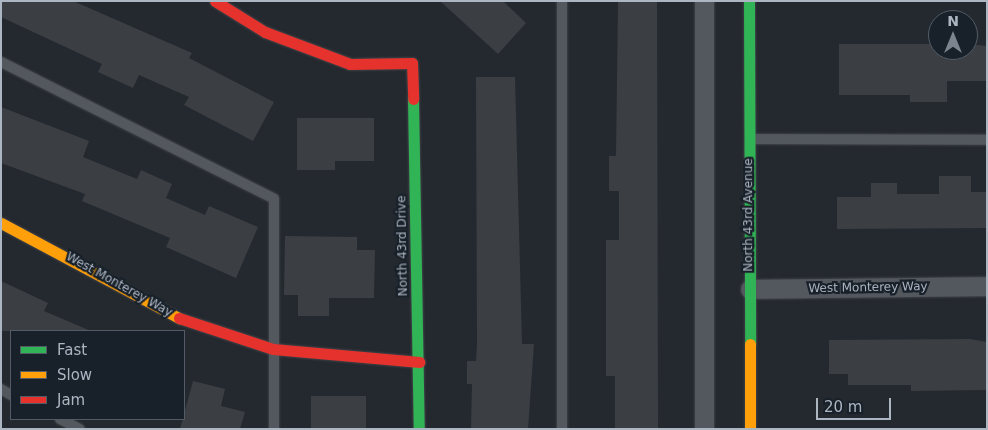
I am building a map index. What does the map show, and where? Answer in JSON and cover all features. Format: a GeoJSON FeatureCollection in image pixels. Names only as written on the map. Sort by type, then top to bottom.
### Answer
{"type":"FeatureCollection","features":[{"type":"Feature","properties":{"kind":"street","name":"North 43rd Drive"},"geometry":{"type":"LineString","coordinates":[[215,1],[265,32],[350,64],[412,63],[419,362],[418,429]]}},
{"type":"Feature","properties":{"kind":"street"},"geometry":{"type":"LineString","coordinates":[[704,1],[704,429]]}},
{"type":"Feature","properties":{"kind":"street","name":"North 43rd Avenue"},"geometry":{"type":"LineString","coordinates":[[749,1],[750,429]]}},
{"type":"Feature","properties":{"kind":"street","name":"West Monterey Way"},"geometry":{"type":"LineString","coordinates":[[1,223],[188,324],[273,349],[419,362]]}},
{"type":"Feature","properties":{"kind":"street","name":"West Monterey Way"},"geometry":{"type":"LineString","coordinates":[[750,289],[987,286]]}},
{"type":"Feature","properties":{"kind":"lane"},"geometry":{"type":"LineString","coordinates":[[562,1],[562,429]]}},
{"type":"Feature","properties":{"kind":"lane"},"geometry":{"type":"LineString","coordinates":[[1,62],[274,199],[277,248],[273,349],[274,429]]}},
{"type":"Feature","properties":{"kind":"lane"},"geometry":{"type":"LineString","coordinates":[[749,139],[987,140]]}},
{"type":"Feature","properties":{"kind":"lane"},"geometry":{"type":"LineString","coordinates":[[62,420],[80,429]]}},
{"type":"Feature","properties":{"kind":"building"},"geometry":{"type":"Polygon","coordinates":[[[1,1],[73,1],[192,53],[189,58],[274,102],[253,141],[184,105],[189,97],[139,75],[133,88],[98,72],[102,64],[1,17],[1,1]]]}},
{"type":"Feature","properties":{"kind":"building"},"geometry":{"type":"Polygon","coordinates":[[[440,1],[503,1],[526,23],[498,54],[440,1]]]}},
{"type":"Feature","properties":{"kind":"building"},"geometry":{"type":"Polygon","coordinates":[[[618,1],[657,1],[658,429],[615,429],[615,376],[606,376],[606,240],[619,240],[619,191],[609,191],[609,156],[616,156],[618,1]]]}},
{"type":"Feature","properties":{"kind":"building"},"geometry":{"type":"Polygon","coordinates":[[[839,44],[928,44],[928,60],[978,60],[978,45],[987,46],[987,81],[947,81],[947,102],[910,102],[910,95],[839,95],[839,44]]]}},
{"type":"Feature","properties":{"kind":"building"},"geometry":{"type":"Polygon","coordinates":[[[476,77],[515,77],[522,344],[534,344],[528,429],[471,429],[472,384],[467,384],[467,361],[476,361],[477,344],[476,77]]]}},
{"type":"Feature","properties":{"kind":"building"},"geometry":{"type":"Polygon","coordinates":[[[1,107],[89,141],[83,157],[137,179],[141,170],[172,184],[166,198],[205,215],[209,206],[258,227],[236,278],[166,247],[170,238],[82,201],[85,194],[1,163],[1,107]]]}},
{"type":"Feature","properties":{"kind":"building"},"geometry":{"type":"Polygon","coordinates":[[[297,118],[374,118],[374,161],[335,161],[335,170],[297,170],[297,118]]]}},
{"type":"Feature","properties":{"kind":"building"},"geometry":{"type":"Polygon","coordinates":[[[939,176],[971,176],[971,192],[987,192],[987,228],[837,229],[837,197],[871,197],[871,183],[897,183],[897,194],[939,194],[939,176]]]}},
{"type":"Feature","properties":{"kind":"building"},"geometry":{"type":"Polygon","coordinates":[[[285,236],[357,237],[357,250],[375,250],[374,298],[329,298],[329,316],[298,316],[298,295],[284,295],[285,236]]]}},
{"type":"Feature","properties":{"kind":"building"},"geometry":{"type":"Polygon","coordinates":[[[1,281],[48,303],[44,311],[89,330],[10,330],[1,331],[1,281]]]}},
{"type":"Feature","properties":{"kind":"building"},"geometry":{"type":"Polygon","coordinates":[[[970,339],[987,342],[987,390],[911,391],[911,385],[848,385],[848,374],[829,374],[829,340],[970,339]]]}},
{"type":"Feature","properties":{"kind":"building"},"geometry":{"type":"Polygon","coordinates":[[[193,381],[225,389],[221,406],[245,412],[240,429],[180,429],[182,420],[185,420],[185,411],[193,381]]]}},
{"type":"Feature","properties":{"kind":"building"},"geometry":{"type":"Polygon","coordinates":[[[311,396],[366,396],[366,429],[311,429],[311,396]]]}},
{"type":"Feature","properties":{"kind":"traffic: fast"},"geometry":{"type":"LineString","coordinates":[[749,1],[750,344]]}},
{"type":"Feature","properties":{"kind":"traffic: fast"},"geometry":{"type":"LineString","coordinates":[[413,99],[419,429]]}},
{"type":"Feature","properties":{"kind":"traffic: slow"},"geometry":{"type":"LineString","coordinates":[[1,223],[179,318]]}},
{"type":"Feature","properties":{"kind":"traffic: slow"},"geometry":{"type":"LineString","coordinates":[[750,344],[750,429]]}},
{"type":"Feature","properties":{"kind":"traffic: jam"},"geometry":{"type":"LineString","coordinates":[[215,1],[265,32],[350,64],[412,63],[413,99]]}},
{"type":"Feature","properties":{"kind":"traffic: jam"},"geometry":{"type":"LineString","coordinates":[[179,318],[273,349],[419,362]]}}]}
